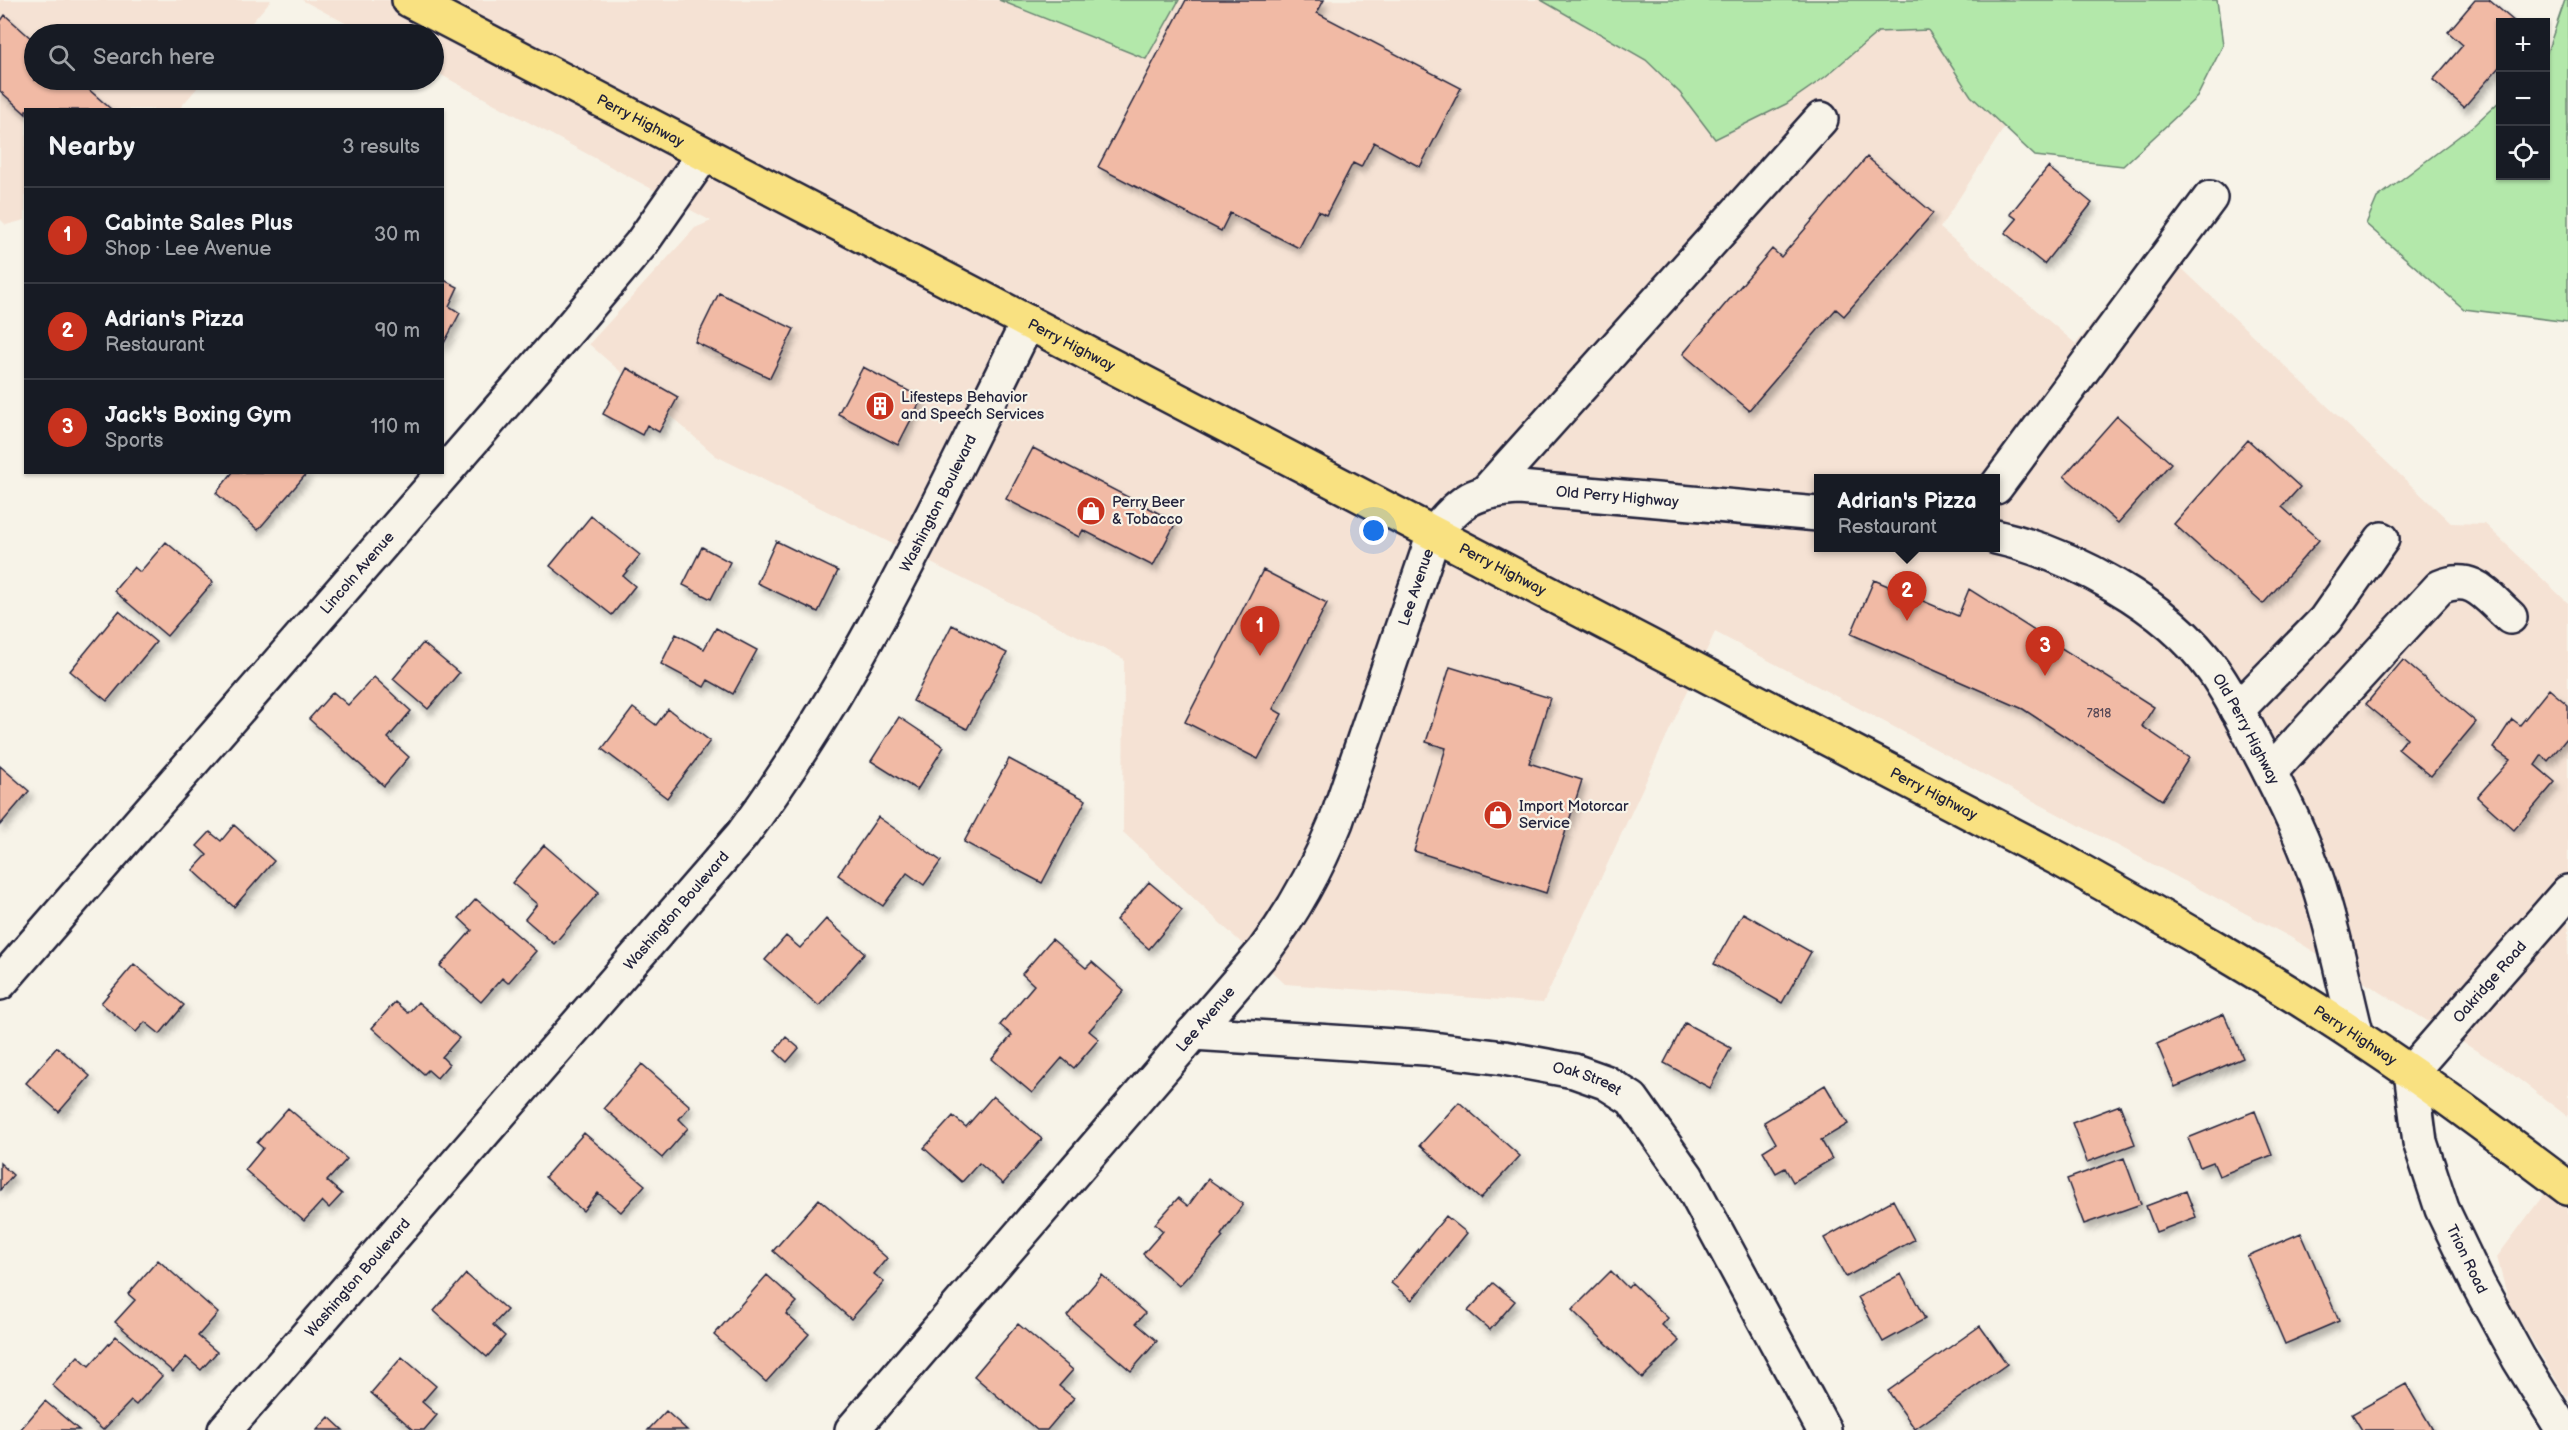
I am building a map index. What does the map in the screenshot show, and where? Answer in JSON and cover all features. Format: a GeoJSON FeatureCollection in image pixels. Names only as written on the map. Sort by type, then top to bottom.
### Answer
{"type":"FeatureCollection","features":[{"type":"Feature","properties":{"kind":"main road","name":"Perry Highway"},"geometry":{"type":"LineString","coordinates":[[409,0],[2061,860],[2248,967],[2357,1036],[2568,1188]]}},
{"type":"Feature","properties":{"kind":"street"},"geometry":{"type":"LineString","coordinates":[[1486,492],[1821,119]]}},
{"type":"Feature","properties":{"kind":"street","name":"Lincoln Avenue"},"geometry":{"type":"LineString","coordinates":[[444,473],[640,244],[704,154]]}},
{"type":"Feature","properties":{"kind":"street"},"geometry":{"type":"LineString","coordinates":[[2000,480],[2210,198]]}},
{"type":"Feature","properties":{"kind":"street","name":"Washington Boulevard"},"geometry":{"type":"LineString","coordinates":[[225,1430],[742,835],[765,804],[825,712],[872,631],[1028,322]]}},
{"type":"Feature","properties":{"kind":"street","name":"Lincoln Avenue"},"geometry":{"type":"LineString","coordinates":[[0,983],[443,474]]}},
{"type":"Feature","properties":{"kind":"street","name":"Old Perry Highway"},"geometry":{"type":"LineString","coordinates":[[1434,534],[1457,506],[1468,498],[1486,492],[1519,488],[1814,514]]}},
{"type":"Feature","properties":{"kind":"street","name":"Lee Avenue"},"geometry":{"type":"LineString","coordinates":[[852,1430],[1280,930],[1304,892],[1336,822],[1434,534]]}},
{"type":"Feature","properties":{"kind":"street","name":"Old Perry Highway"},"geometry":{"type":"LineString","coordinates":[[2000,538],[2045,552],[2085,569],[2128,594],[2169,623],[2192,644],[2213,669],[2270,772],[2306,849],[2320,888],[2357,1036]]}},
{"type":"Feature","properties":{"kind":"street"},"geometry":{"type":"LineString","coordinates":[[2237,710],[2325,620],[2382,539]]}},
{"type":"Feature","properties":{"kind":"street"},"geometry":{"type":"LineString","coordinates":[[2270,772],[2440,587],[2454,581],[2471,583],[2510,617]]}},
{"type":"Feature","properties":{"kind":"street","name":"Oakridge Road"},"geometry":{"type":"LineString","coordinates":[[2410,1072],[2568,892]]}},
{"type":"Feature","properties":{"kind":"street","name":"Oak Street"},"geometry":{"type":"LineString","coordinates":[[1193,1033],[1425,1048],[1504,1058],[1574,1071],[1605,1082],[1623,1093],[1632,1099],[1644,1114],[1687,1177],[1824,1430]]}},
{"type":"Feature","properties":{"kind":"street","name":"Trion Road"},"geometry":{"type":"LineString","coordinates":[[2410,1072],[2420,1142],[2442,1209],[2478,1284],[2519,1359],[2563,1430]]}},
{"type":"Feature","properties":{"kind":"shaded area"},"geometry":{"type":"Polygon","coordinates":[[[0,0],[271,0],[251,24],[24,24],[24,90],[195,90],[180,108],[24,108],[24,220],[6,225],[0,219],[0,0]]]}},
{"type":"Feature","properties":{"kind":"shaded area"},"geometry":{"type":"Polygon","coordinates":[[[302,0],[999,0],[1146,59],[1179,0],[1541,0],[1646,60],[1680,93],[1716,139],[1786,104],[1825,77],[1878,32],[1928,30],[1971,96],[2004,128],[1940,228],[2076,344],[2155,243],[2451,523],[2485,524],[2568,603],[2568,1117],[2503,1067],[2290,937],[1715,632],[1543,1003],[1285,984],[1123,832],[1124,659],[716,456],[589,344],[695,228],[711,221],[444,76],[444,24],[347,24],[302,0]]]}},
{"type":"Feature","properties":{"kind":"shaded area"},"geometry":{"type":"Polygon","coordinates":[[[2568,1162],[2568,1399],[2509,1303],[2497,1257],[2568,1162]]]}},
{"type":"Feature","properties":{"kind":"green space"},"geometry":{"type":"Polygon","coordinates":[[[999,0],[1179,0],[1146,59],[999,0]]]}},
{"type":"Feature","properties":{"kind":"green space"},"geometry":{"type":"Polygon","coordinates":[[[1541,0],[2217,0],[2223,45],[2197,97],[2123,166],[2035,156],[1971,96],[1928,30],[1878,32],[1825,77],[1786,104],[1715,139],[1680,93],[1646,60],[1541,0]]]}},
{"type":"Feature","properties":{"kind":"green space"},"geometry":{"type":"Polygon","coordinates":[[[2565,0],[2568,0],[2568,322],[2464,309],[2366,224],[2377,198],[2474,125],[2496,105],[2496,180],[2550,180],[2550,43],[2565,0]]]}},
{"type":"Feature","properties":{"kind":"building"},"geometry":{"type":"Polygon","coordinates":[[[1186,0],[1324,0],[1317,13],[1461,88],[1420,167],[1374,142],[1361,167],[1353,163],[1326,215],[1318,211],[1299,248],[1230,213],[1221,231],[1098,167],[1186,0]]]}},
{"type":"Feature","properties":{"kind":"building"},"geometry":{"type":"Polygon","coordinates":[[[2475,0],[2489,0],[2510,18],[2496,18],[2496,71],[2464,107],[2433,80],[2463,45],[2448,32],[2475,0]]]}},
{"type":"Feature","properties":{"kind":"building"},"geometry":{"type":"Polygon","coordinates":[[[5,15],[24,32],[24,90],[89,90],[110,108],[24,108],[24,112],[0,91],[0,22],[5,15]]]}},
{"type":"Feature","properties":{"kind":"building"},"geometry":{"type":"Polygon","coordinates":[[[1867,157],[1933,213],[1844,316],[1836,309],[1749,410],[1683,354],[1772,249],[1781,257],[1867,157]]]}},
{"type":"Feature","properties":{"kind":"building"},"geometry":{"type":"Polygon","coordinates":[[[2048,167],[2092,203],[2044,264],[2005,233],[2017,219],[2010,214],[2048,167]]]}},
{"type":"Feature","properties":{"kind":"building"},"geometry":{"type":"Polygon","coordinates":[[[444,280],[458,287],[449,306],[460,313],[444,343],[444,280]]]}},
{"type":"Feature","properties":{"kind":"building"},"geometry":{"type":"Polygon","coordinates":[[[719,293],[794,329],[770,378],[695,342],[719,293]]]}},
{"type":"Feature","properties":{"kind":"building","name":"Lifesteps Behavior and Speech Services"},"geometry":{"type":"Polygon","coordinates":[[[863,367],[922,398],[898,445],[838,414],[863,367]]]}},
{"type":"Feature","properties":{"kind":"building"},"geometry":{"type":"Polygon","coordinates":[[[627,368],[678,397],[659,432],[647,425],[642,435],[603,414],[627,368]]]}},
{"type":"Feature","properties":{"kind":"building"},"geometry":{"type":"Polygon","coordinates":[[[2117,416],[2171,463],[2118,523],[2064,476],[2117,416]]]}},
{"type":"Feature","properties":{"kind":"building"},"geometry":{"type":"Polygon","coordinates":[[[2248,440],[2300,487],[2282,507],[2319,540],[2263,604],[2174,524],[2248,440]]]}},
{"type":"Feature","properties":{"kind":"building","name":"Perry Beer & Tobacco"},"geometry":{"type":"Polygon","coordinates":[[[1033,448],[1176,522],[1153,566],[1083,530],[1079,537],[1006,499],[1033,448]]]}},
{"type":"Feature","properties":{"kind":"building"},"geometry":{"type":"Polygon","coordinates":[[[231,474],[306,474],[258,530],[216,493],[231,474]]]}},
{"type":"Feature","properties":{"kind":"building"},"geometry":{"type":"Polygon","coordinates":[[[591,516],[640,555],[623,576],[635,586],[612,615],[550,566],[591,516]]]}},
{"type":"Feature","properties":{"kind":"building"},"geometry":{"type":"Polygon","coordinates":[[[776,541],[838,571],[818,612],[757,583],[776,541]]]}},
{"type":"Feature","properties":{"kind":"building"},"geometry":{"type":"Polygon","coordinates":[[[166,542],[213,582],[167,636],[114,591],[134,567],[140,572],[166,542]]]}},
{"type":"Feature","properties":{"kind":"building"},"geometry":{"type":"Polygon","coordinates":[[[702,547],[730,562],[711,599],[683,585],[702,547]]]}},
{"type":"Feature","properties":{"kind":"building"},"geometry":{"type":"Polygon","coordinates":[[[1263,570],[1327,603],[1273,709],[1282,714],[1258,759],[1185,722],[1263,570]]]}},
{"type":"Feature","properties":{"kind":"building"},"geometry":{"type":"Polygon","coordinates":[[[1874,580],[1958,616],[1969,589],[2154,707],[2142,726],[2189,758],[2162,800],[2023,709],[1851,634],[1874,580]]]}},
{"type":"Feature","properties":{"kind":"building"},"geometry":{"type":"Polygon","coordinates":[[[119,611],[156,642],[107,701],[70,671],[119,611]]]}},
{"type":"Feature","properties":{"kind":"building"},"geometry":{"type":"Polygon","coordinates":[[[952,625],[1007,653],[967,729],[913,701],[952,625]]]}},
{"type":"Feature","properties":{"kind":"building"},"geometry":{"type":"Polygon","coordinates":[[[716,628],[757,650],[733,694],[708,680],[704,687],[661,664],[676,634],[704,649],[716,628]]]}},
{"type":"Feature","properties":{"kind":"building"},"geometry":{"type":"Polygon","coordinates":[[[423,643],[459,673],[428,709],[393,679],[423,643]]]}},
{"type":"Feature","properties":{"kind":"building"},"geometry":{"type":"Polygon","coordinates":[[[2403,660],[2476,722],[2431,776],[2398,749],[2407,738],[2366,704],[2403,660]]]}},
{"type":"Feature","properties":{"kind":"building","name":"Import Motorcar Service"},"geometry":{"type":"Polygon","coordinates":[[[1450,667],[1550,698],[1529,763],[1582,780],[1546,893],[1414,851],[1446,748],[1426,742],[1450,667]]]}},
{"type":"Feature","properties":{"kind":"building"},"geometry":{"type":"Polygon","coordinates":[[[374,677],[411,711],[388,738],[409,757],[384,786],[309,719],[333,692],[348,705],[374,677]]]}},
{"type":"Feature","properties":{"kind":"building"},"geometry":{"type":"Polygon","coordinates":[[[2549,689],[2568,705],[2568,737],[2548,761],[2542,755],[2535,765],[2555,782],[2514,830],[2477,797],[2510,760],[2493,748],[2512,719],[2520,725],[2549,689]]]}},
{"type":"Feature","properties":{"kind":"building"},"geometry":{"type":"Polygon","coordinates":[[[633,708],[656,725],[668,709],[710,741],[667,798],[602,749],[633,708]]]}},
{"type":"Feature","properties":{"kind":"building"},"geometry":{"type":"Polygon","coordinates":[[[899,717],[944,747],[917,790],[871,761],[899,717]]]}},
{"type":"Feature","properties":{"kind":"building"},"geometry":{"type":"Polygon","coordinates":[[[1009,759],[1086,800],[1042,883],[964,842],[1009,759]]]}},
{"type":"Feature","properties":{"kind":"building"},"geometry":{"type":"Polygon","coordinates":[[[0,766],[29,791],[0,825],[0,766]]]}},
{"type":"Feature","properties":{"kind":"building"},"geometry":{"type":"Polygon","coordinates":[[[878,817],[941,861],[924,885],[907,873],[883,906],[838,875],[878,817]]]}},
{"type":"Feature","properties":{"kind":"building"},"geometry":{"type":"Polygon","coordinates":[[[234,825],[274,861],[234,907],[193,870],[207,855],[197,846],[210,832],[221,841],[234,825]]]}},
{"type":"Feature","properties":{"kind":"building"},"geometry":{"type":"Polygon","coordinates":[[[544,845],[599,892],[554,944],[525,919],[537,904],[512,883],[544,845]]]}},
{"type":"Feature","properties":{"kind":"building"},"geometry":{"type":"Polygon","coordinates":[[[1149,882],[1182,910],[1149,949],[1116,920],[1149,882]]]}},
{"type":"Feature","properties":{"kind":"building"},"geometry":{"type":"Polygon","coordinates":[[[476,899],[536,951],[508,983],[502,978],[481,1002],[440,966],[472,930],[459,918],[476,899]]]}},
{"type":"Feature","properties":{"kind":"building"},"geometry":{"type":"Polygon","coordinates":[[[1743,913],[1811,952],[1782,1003],[1714,964],[1743,913]]]}},
{"type":"Feature","properties":{"kind":"building"},"geometry":{"type":"Polygon","coordinates":[[[826,919],[865,953],[819,1006],[765,960],[786,936],[800,948],[826,919]]]}},
{"type":"Feature","properties":{"kind":"building"},"geometry":{"type":"Polygon","coordinates":[[[1052,939],[1086,968],[1092,962],[1124,990],[1089,1031],[1099,1039],[1074,1068],[1062,1058],[1032,1093],[992,1059],[1012,1035],[1000,1025],[1034,985],[1022,974],[1052,939]]]}},
{"type":"Feature","properties":{"kind":"building"},"geometry":{"type":"Polygon","coordinates":[[[134,964],[184,1005],[160,1034],[145,1022],[136,1032],[101,1003],[134,964]]]}},
{"type":"Feature","properties":{"kind":"building"},"geometry":{"type":"Polygon","coordinates":[[[395,1002],[408,1013],[418,1002],[459,1038],[442,1057],[449,1064],[437,1078],[428,1070],[424,1074],[372,1028],[395,1002]]]}},
{"type":"Feature","properties":{"kind":"building"},"geometry":{"type":"Polygon","coordinates":[[[2224,1014],[2243,1058],[2175,1087],[2157,1044],[2224,1014]]]}},
{"type":"Feature","properties":{"kind":"building"},"geometry":{"type":"Polygon","coordinates":[[[1685,1023],[1731,1048],[1710,1088],[1664,1063],[1685,1023]]]}},
{"type":"Feature","properties":{"kind":"building"},"geometry":{"type":"Polygon","coordinates":[[[786,1037],[799,1048],[787,1062],[775,1051],[786,1037]]]}},
{"type":"Feature","properties":{"kind":"building"},"geometry":{"type":"Polygon","coordinates":[[[57,1047],[90,1076],[59,1112],[26,1083],[57,1047]]]}},
{"type":"Feature","properties":{"kind":"building"},"geometry":{"type":"Polygon","coordinates":[[[642,1064],[690,1106],[679,1119],[688,1128],[662,1158],[604,1108],[642,1064]]]}},
{"type":"Feature","properties":{"kind":"building"},"geometry":{"type":"Polygon","coordinates":[[[1825,1085],[1848,1124],[1821,1140],[1832,1159],[1793,1182],[1785,1168],[1776,1173],[1763,1151],[1776,1143],[1764,1122],[1825,1085]]]}},
{"type":"Feature","properties":{"kind":"building"},"geometry":{"type":"Polygon","coordinates":[[[993,1096],[1042,1139],[1003,1184],[979,1163],[962,1182],[924,1148],[953,1116],[966,1127],[993,1096]]]}},
{"type":"Feature","properties":{"kind":"building"},"geometry":{"type":"Polygon","coordinates":[[[1459,1102],[1520,1156],[1480,1199],[1420,1145],[1459,1102]]]}},
{"type":"Feature","properties":{"kind":"building"},"geometry":{"type":"Polygon","coordinates":[[[2120,1105],[2135,1144],[2087,1162],[2072,1123],[2120,1105]]]}},
{"type":"Feature","properties":{"kind":"building"},"geometry":{"type":"Polygon","coordinates":[[[288,1108],[347,1159],[327,1181],[342,1194],[329,1208],[322,1201],[304,1221],[245,1170],[263,1148],[257,1143],[288,1108]]]}},
{"type":"Feature","properties":{"kind":"building"},"geometry":{"type":"Polygon","coordinates":[[[2255,1111],[2272,1155],[2219,1176],[2213,1162],[2200,1167],[2188,1138],[2255,1111]]]}},
{"type":"Feature","properties":{"kind":"building"},"geometry":{"type":"Polygon","coordinates":[[[584,1133],[645,1185],[621,1212],[598,1193],[583,1211],[545,1177],[584,1133]]]}},
{"type":"Feature","properties":{"kind":"building"},"geometry":{"type":"Polygon","coordinates":[[[2124,1158],[2141,1204],[2084,1224],[2067,1179],[2124,1158]]]}},
{"type":"Feature","properties":{"kind":"building"},"geometry":{"type":"Polygon","coordinates":[[[0,1163],[13,1175],[0,1190],[0,1163]]]}},
{"type":"Feature","properties":{"kind":"building"},"geometry":{"type":"Polygon","coordinates":[[[1208,1179],[1243,1204],[1221,1235],[1223,1237],[1179,1286],[1143,1254],[1163,1231],[1155,1224],[1178,1198],[1188,1206],[1208,1179]]]}},
{"type":"Feature","properties":{"kind":"building"},"geometry":{"type":"Polygon","coordinates":[[[2186,1191],[2196,1217],[2156,1232],[2146,1206],[2186,1191]]]}},
{"type":"Feature","properties":{"kind":"building"},"geometry":{"type":"Polygon","coordinates":[[[819,1199],[887,1258],[874,1274],[884,1282],[851,1319],[773,1251],[819,1199]]]}},
{"type":"Feature","properties":{"kind":"building"},"geometry":{"type":"Polygon","coordinates":[[[1893,1200],[1914,1240],[1846,1277],[1824,1238],[1893,1200]]]}},
{"type":"Feature","properties":{"kind":"building"},"geometry":{"type":"Polygon","coordinates":[[[1446,1216],[1467,1233],[1412,1300],[1391,1283],[1446,1216]]]}},
{"type":"Feature","properties":{"kind":"building"},"geometry":{"type":"Polygon","coordinates":[[[2301,1233],[2339,1321],[2285,1344],[2247,1256],[2301,1233]]]}},
{"type":"Feature","properties":{"kind":"building"},"geometry":{"type":"Polygon","coordinates":[[[158,1260],[218,1313],[198,1336],[217,1352],[201,1370],[186,1357],[173,1372],[115,1322],[135,1300],[128,1294],[158,1260]]]}},
{"type":"Feature","properties":{"kind":"building"},"geometry":{"type":"Polygon","coordinates":[[[1611,1271],[1628,1288],[1632,1283],[1668,1318],[1662,1325],[1679,1341],[1642,1378],[1572,1310],[1611,1271]]]}},
{"type":"Feature","properties":{"kind":"building"},"geometry":{"type":"Polygon","coordinates":[[[466,1274],[507,1310],[493,1325],[505,1336],[487,1357],[434,1311],[466,1274]]]}},
{"type":"Feature","properties":{"kind":"building"},"geometry":{"type":"Polygon","coordinates":[[[1901,1274],[1925,1319],[1883,1342],[1858,1297],[1901,1274]]]}},
{"type":"Feature","properties":{"kind":"building"},"geometry":{"type":"Polygon","coordinates":[[[767,1275],[797,1302],[786,1314],[809,1334],[766,1382],[714,1335],[767,1275]]]}},
{"type":"Feature","properties":{"kind":"building"},"geometry":{"type":"Polygon","coordinates":[[[1102,1275],[1145,1313],[1136,1323],[1157,1341],[1131,1371],[1067,1316],[1102,1275]]]}},
{"type":"Feature","properties":{"kind":"building"},"geometry":{"type":"Polygon","coordinates":[[[1493,1283],[1515,1301],[1490,1330],[1468,1311],[1493,1283]]]}},
{"type":"Feature","properties":{"kind":"building"},"geometry":{"type":"Polygon","coordinates":[[[1018,1324],[1073,1370],[1059,1386],[1074,1398],[1047,1430],[1037,1430],[974,1376],[1018,1324]]]}},
{"type":"Feature","properties":{"kind":"building"},"geometry":{"type":"Polygon","coordinates":[[[1980,1326],[2007,1364],[1915,1429],[1888,1391],[1980,1326]]]}},
{"type":"Feature","properties":{"kind":"building"},"geometry":{"type":"Polygon","coordinates":[[[116,1336],[162,1376],[136,1405],[131,1401],[103,1430],[52,1385],[78,1356],[89,1366],[116,1336]]]}},
{"type":"Feature","properties":{"kind":"building"},"geometry":{"type":"Polygon","coordinates":[[[402,1357],[436,1386],[422,1402],[437,1415],[424,1430],[414,1430],[371,1393],[402,1357]]]}},
{"type":"Feature","properties":{"kind":"building"},"geometry":{"type":"Polygon","coordinates":[[[2406,1384],[2433,1430],[2362,1430],[2352,1414],[2406,1384]]]}},
{"type":"Feature","properties":{"kind":"building"},"geometry":{"type":"Polygon","coordinates":[[[45,1401],[79,1430],[20,1430],[45,1401]]]}},
{"type":"Feature","properties":{"kind":"building"},"geometry":{"type":"Polygon","coordinates":[[[666,1411],[687,1430],[648,1430],[666,1411]]]}},
{"type":"Feature","properties":{"kind":"building"},"geometry":{"type":"Polygon","coordinates":[[[329,1417],[343,1430],[317,1430],[329,1417]]]}},
{"type":"Feature","properties":{"kind":"place","name":"Lifesteps Behavior and Speech Services"},"geometry":{"type":"Point","coordinates":[880,406]}},
{"type":"Feature","properties":{"kind":"place","name":"Perry Beer & Tobacco"},"geometry":{"type":"Point","coordinates":[1091,511]}},
{"type":"Feature","properties":{"kind":"place","name":"Adrian's Pizza"},"geometry":{"type":"Point","coordinates":[1907,621]}},
{"type":"Feature","properties":{"kind":"place","name":"Cabinte Sales Plus"},"geometry":{"type":"Point","coordinates":[1260,656]}},
{"type":"Feature","properties":{"kind":"place","name":"Jack's Boxing Gym"},"geometry":{"type":"Point","coordinates":[2045,676]}},
{"type":"Feature","properties":{"kind":"place","name":"Import Motorcar Service"},"geometry":{"type":"Point","coordinates":[1498,815]}}]}
